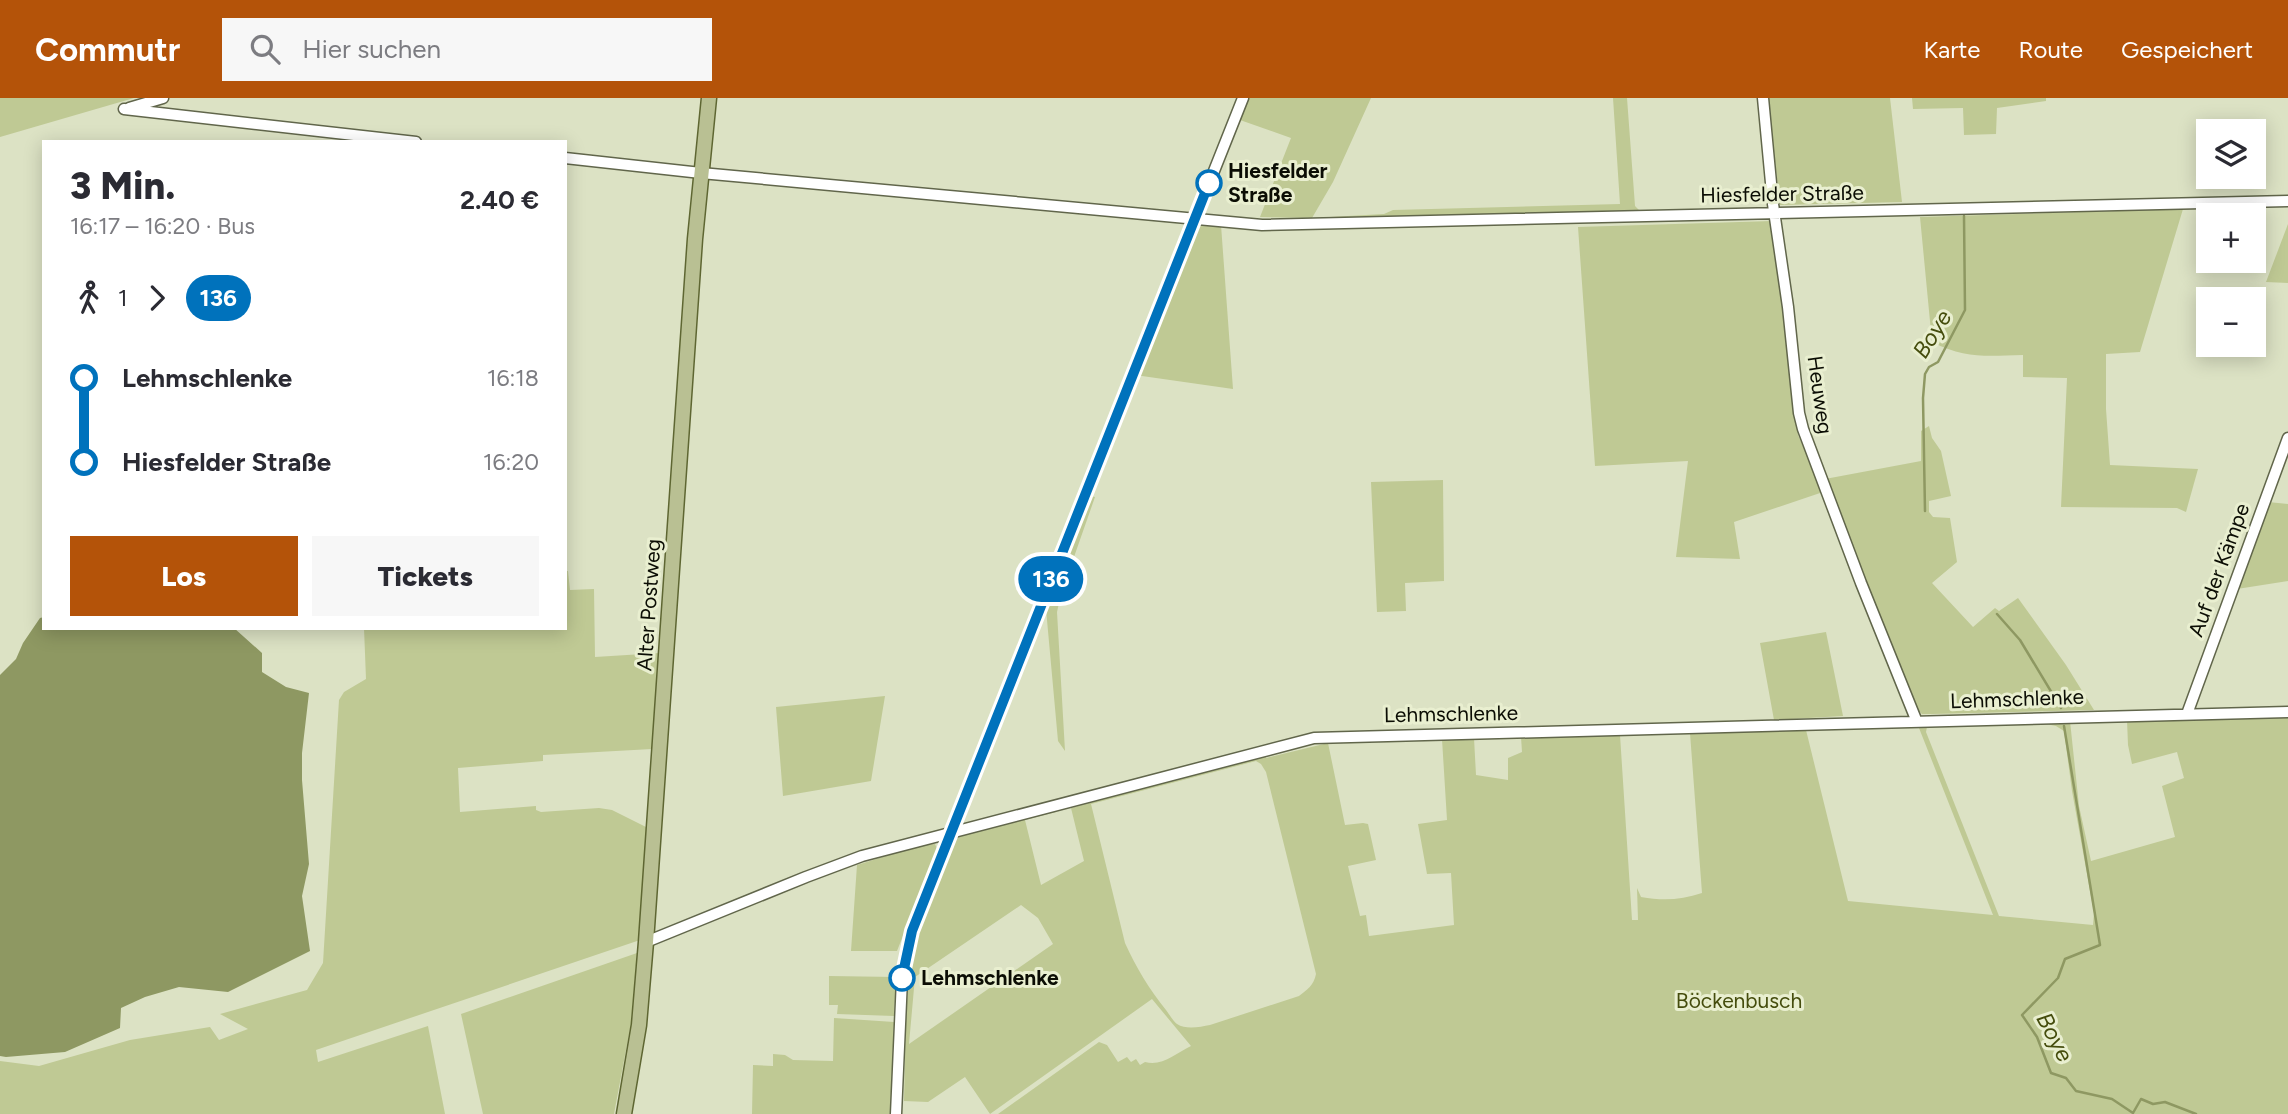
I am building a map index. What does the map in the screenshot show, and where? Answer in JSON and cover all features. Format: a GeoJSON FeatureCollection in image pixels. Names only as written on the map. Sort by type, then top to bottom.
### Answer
{"type":"FeatureCollection","features":[{"type":"Feature","properties":{"kind":"main road","name":"Alter Postweg"},"geometry":{"type":"LineString","coordinates":[[624,1114],[639,1025],[646,942],[701,173],[709,98]]}},
{"type":"Feature","properties":{"kind":"street"},"geometry":{"type":"LineString","coordinates":[[163,98],[124,109],[398,140]]}},
{"type":"Feature","properties":{"kind":"street"},"geometry":{"type":"LineString","coordinates":[[896,1114],[901,989],[912,931],[1244,98]]}},
{"type":"Feature","properties":{"kind":"street","name":"Heuweg"},"geometry":{"type":"LineString","coordinates":[[1763,98],[1803,429],[1917,722]]}},
{"type":"Feature","properties":{"kind":"street","name":"Hiesfelder Straße"},"geometry":{"type":"LineString","coordinates":[[567,158],[1262,225],[2288,201]]}},
{"type":"Feature","properties":{"kind":"street","name":"Auf der Kämpe"},"geometry":{"type":"LineString","coordinates":[[2187,714],[2288,438]]}},
{"type":"Feature","properties":{"kind":"street","name":"Lehmschlenke"},"geometry":{"type":"LineString","coordinates":[[646,942],[851,860],[1314,738],[2288,712]]}},
{"type":"Feature","properties":{"kind":"green space"},"geometry":{"type":"Polygon","coordinates":[[[0,98],[134,98],[0,137],[0,98]]]}},
{"type":"Feature","properties":{"kind":"green space"},"geometry":{"type":"Polygon","coordinates":[[[1248,98],[1371,98],[1333,182],[1312,218],[1384,214],[1393,210],[1620,204],[1613,98],[1627,98],[1635,206],[1642,213],[1312,222],[1311,218],[1260,217],[1291,138],[1240,120],[1248,98]]]}},
{"type":"Feature","properties":{"kind":"green space"},"geometry":{"type":"Polygon","coordinates":[[[1768,98],[1890,98],[1902,202],[1780,205],[1768,98]]]}},
{"type":"Feature","properties":{"kind":"green space"},"geometry":{"type":"Polygon","coordinates":[[[1912,98],[2046,98],[2046,101],[1997,108],[1996,134],[1964,135],[1963,108],[1913,109],[1912,98]]]}},
{"type":"Feature","properties":{"kind":"green space"},"geometry":{"type":"Polygon","coordinates":[[[2183,209],[2140,352],[2106,354],[2106,409],[2110,465],[2198,469],[2186,512],[2177,508],[2061,507],[2067,378],[2023,377],[2023,355],[1966,354],[1932,342],[1920,217],[2183,209]]]}},
{"type":"Feature","properties":{"kind":"green space"},"geometry":{"type":"Polygon","coordinates":[[[1772,221],[1798,435],[1823,492],[1734,522],[1740,559],[1676,557],[1688,461],[1595,466],[1578,227],[1772,221]]]}},
{"type":"Feature","properties":{"kind":"green space"},"geometry":{"type":"Polygon","coordinates":[[[1194,222],[1221,225],[1233,389],[1135,375],[1194,222]]]}},
{"type":"Feature","properties":{"kind":"green space"},"geometry":{"type":"Polygon","coordinates":[[[2288,224],[2288,283],[2266,282],[2288,224]]]}},
{"type":"Feature","properties":{"kind":"green space"},"geometry":{"type":"Polygon","coordinates":[[[1929,426],[1932,438],[1941,451],[1951,496],[1929,501],[1929,512],[1933,517],[1950,518],[1957,562],[1932,583],[1973,627],[1995,608],[1999,611],[2018,598],[2094,710],[1932,714],[1922,714],[1919,711],[1825,479],[1921,461],[1921,431],[1929,426]]]}},
{"type":"Feature","properties":{"kind":"green space"},"geometry":{"type":"Polygon","coordinates":[[[1443,480],[1444,581],[1405,583],[1406,611],[1377,612],[1371,482],[1443,480]]]}},
{"type":"Feature","properties":{"kind":"green space"},"geometry":{"type":"Polygon","coordinates":[[[1090,496],[1095,497],[1057,612],[1065,751],[1058,741],[1046,609],[1090,496]]]}},
{"type":"Feature","properties":{"kind":"green space"},"geometry":{"type":"Polygon","coordinates":[[[2268,502],[2288,504],[2288,581],[2237,589],[2268,502]]]}},
{"type":"Feature","properties":{"kind":"green space"},"geometry":{"type":"Polygon","coordinates":[[[567,571],[570,590],[594,589],[595,657],[659,653],[652,749],[543,755],[543,761],[458,768],[460,812],[536,806],[536,810],[541,812],[599,808],[612,810],[648,828],[640,940],[316,1050],[318,1062],[428,1026],[445,1114],[0,1114],[0,1061],[39,1066],[130,1040],[210,1027],[219,1040],[248,1029],[220,1014],[307,990],[323,963],[339,700],[344,692],[366,679],[364,630],[567,630],[567,571]]]}},
{"type":"Feature","properties":{"kind":"green space"},"geometry":{"type":"Polygon","coordinates":[[[1826,632],[1843,716],[1774,720],[1760,643],[1826,632]]]}},
{"type":"Feature","properties":{"kind":"green space"},"geometry":{"type":"Polygon","coordinates":[[[885,696],[871,781],[783,796],[776,707],[885,696]]]}},
{"type":"Feature","properties":{"kind":"green space","name":"Böckenbusch"},"geometry":{"type":"Polygon","coordinates":[[[2288,717],[2288,1114],[998,1114],[1099,1042],[1107,1045],[1118,1062],[1127,1057],[1131,1062],[1136,1059],[1140,1065],[1163,1061],[1191,1046],[1152,999],[990,1114],[965,1077],[928,1102],[904,1101],[911,950],[922,913],[954,838],[958,835],[1052,809],[1056,812],[1025,820],[1041,885],[1084,861],[1071,808],[1265,753],[1266,758],[1328,743],[1345,825],[1368,824],[1376,860],[1348,866],[1360,916],[1366,915],[1369,936],[1454,925],[1451,873],[1427,874],[1418,824],[1447,820],[1442,739],[1474,738],[1476,775],[1508,780],[1508,758],[1522,752],[1521,737],[1620,735],[1632,920],[1638,920],[1637,888],[1641,897],[1657,899],[1702,893],[1690,733],[1806,730],[1848,901],[1993,915],[1919,728],[1927,727],[1926,732],[1999,916],[2093,925],[2094,913],[2064,731],[2041,723],[2070,721],[2079,806],[2091,861],[2175,837],[2162,786],[2184,778],[2177,752],[2132,764],[2127,720],[2288,717]],[[1256,761],[1091,804],[1125,943],[1154,994],[1174,1021],[1185,1027],[1210,1025],[1299,996],[1310,987],[1315,978],[1266,772],[1256,761]],[[1021,905],[915,977],[909,1044],[1053,944],[1038,918],[1021,905]]]}},
{"type":"Feature","properties":{"kind":"green space"},"geometry":{"type":"Polygon","coordinates":[[[935,844],[937,849],[897,951],[851,951],[857,865],[921,845],[935,844]]]}},
{"type":"Feature","properties":{"kind":"green space"},"geometry":{"type":"Polygon","coordinates":[[[637,953],[631,1023],[614,1114],[483,1114],[461,1014],[637,953]]]}},
{"type":"Feature","properties":{"kind":"green space"},"geometry":{"type":"Polygon","coordinates":[[[829,976],[896,977],[894,1016],[837,1014],[838,1005],[829,1005],[829,976]]]}},
{"type":"Feature","properties":{"kind":"green space"},"geometry":{"type":"Polygon","coordinates":[[[834,1018],[894,1022],[890,1114],[752,1114],[753,1065],[773,1066],[773,1054],[785,1055],[793,1060],[833,1061],[834,1018]]]}},
{"type":"Feature","properties":{"kind":"shaded area"},"geometry":{"type":"Polygon","coordinates":[[[40,618],[42,630],[236,630],[262,653],[262,672],[286,687],[309,693],[302,753],[302,780],[309,864],[302,896],[310,951],[228,992],[179,987],[145,997],[121,1008],[120,1028],[65,1052],[6,1057],[0,1056],[0,675],[16,659],[40,618]]]}},
{"type":"Feature","properties":{"kind":"waterway","name":"Boye"},"geometry":{"type":"LineString","coordinates":[[1925,511],[1925,374],[1929,367],[1938,362],[1965,310],[1964,216]]}},
{"type":"Feature","properties":{"kind":"waterway","name":"Boye"},"geometry":{"type":"LineString","coordinates":[[1997,614],[2020,640],[2061,708]]}},
{"type":"Feature","properties":{"kind":"waterway","name":"Boye"},"geometry":{"type":"LineString","coordinates":[[2064,726],[2100,945],[2065,959],[2058,978],[2022,1015],[2037,1037],[2051,1073],[2066,1078],[2076,1091],[2112,1099],[2133,1113],[2141,1099],[2153,1104],[2165,1102],[2196,1114]]}},
{"type":"Feature","properties":{"kind":"bus line","name":"136"},"geometry":{"type":"LineString","coordinates":[[902,978],[912,931],[1209,183]]}},
{"type":"Feature","properties":{"kind":"place","name":"Hiesfelder Straße"},"geometry":{"type":"Point","coordinates":[1209,183]}},
{"type":"Feature","properties":{"kind":"place","name":"Lehmschlenke"},"geometry":{"type":"Point","coordinates":[902,978]}}]}
